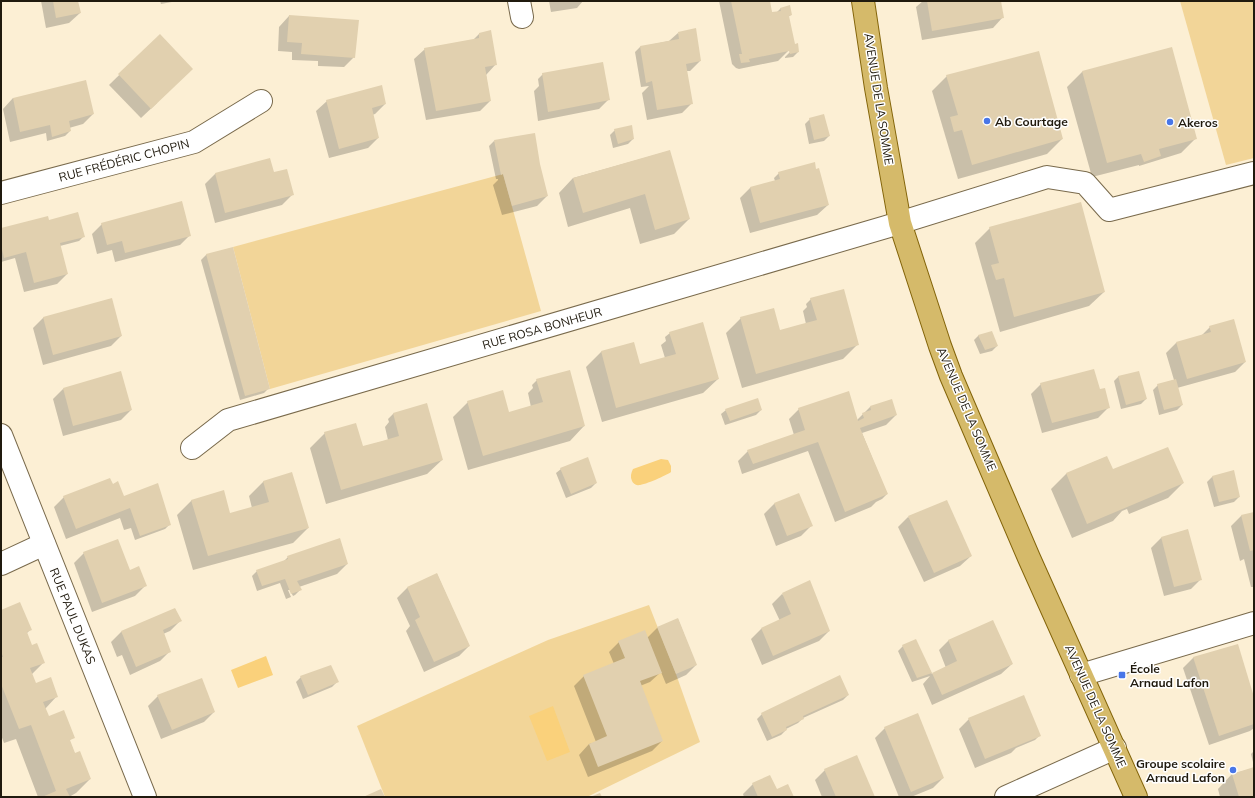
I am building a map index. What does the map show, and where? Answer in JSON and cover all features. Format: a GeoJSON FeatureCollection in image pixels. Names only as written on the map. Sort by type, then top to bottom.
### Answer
{"type":"FeatureCollection","features":[{"type":"Feature","properties":{"kind":"main road","name":"AVENUE DE LA SOMME"},"geometry":{"type":"LineString","coordinates":[[863,1],[876,88],[900,223],[940,346],[951,376],[1029,558],[1136,797]]}},
{"type":"Feature","properties":{"kind":"street","name":"RUE FRÉDÉRIC CHOPIN"},"geometry":{"type":"LineString","coordinates":[[1,193],[194,142],[261,101]]}},
{"type":"Feature","properties":{"kind":"street","name":"RUE ROSA BONHEUR"},"geometry":{"type":"LineString","coordinates":[[192,448],[228,420],[900,223],[1047,178],[1085,183],[1108,210],[1254,173]]}},
{"type":"Feature","properties":{"kind":"street","name":"RUE PAUL DUKAS"},"geometry":{"type":"LineString","coordinates":[[1,435],[145,797]]}},
{"type":"Feature","properties":{"kind":"street"},"geometry":{"type":"LineString","coordinates":[[1,564],[44,544]]}},
{"type":"Feature","properties":{"kind":"street"},"geometry":{"type":"LineString","coordinates":[[1081,675],[1254,624]]}},
{"type":"Feature","properties":{"kind":"street"},"geometry":{"type":"LineString","coordinates":[[1016,795],[1115,748]]}},
{"type":"Feature","properties":{"kind":"shaded area"},"geometry":{"type":"Polygon","coordinates":[[[1180,1],[1254,1],[1254,158],[1226,165],[1180,1]]]}},
{"type":"Feature","properties":{"kind":"shaded area"},"geometry":{"type":"Polygon","coordinates":[[[503,174],[541,311],[270,389],[233,247],[503,174]]]}},
{"type":"Feature","properties":{"kind":"shaded area"},"geometry":{"type":"Polygon","coordinates":[[[661,459],[668,460],[671,466],[671,472],[642,485],[633,483],[631,480],[631,474],[633,469],[661,459]]]}},
{"type":"Feature","properties":{"kind":"shaded area"},"geometry":{"type":"Polygon","coordinates":[[[649,605],[676,674],[700,742],[587,797],[385,797],[357,726],[548,640],[649,605]]]}},
{"type":"Feature","properties":{"kind":"shaded area"},"geometry":{"type":"Polygon","coordinates":[[[266,656],[273,675],[238,688],[231,670],[266,656]]]}},
{"type":"Feature","properties":{"kind":"shaded area"},"geometry":{"type":"Polygon","coordinates":[[[553,706],[570,752],[547,761],[529,716],[553,706]]]}},
{"type":"Feature","properties":{"kind":"building"},"geometry":{"type":"Polygon","coordinates":[[[53,1],[78,1],[81,13],[56,18],[53,1]]]}},
{"type":"Feature","properties":{"kind":"building"},"geometry":{"type":"Polygon","coordinates":[[[731,1],[770,1],[772,12],[781,11],[780,8],[790,5],[792,15],[789,16],[795,44],[798,43],[799,52],[790,54],[789,51],[749,59],[750,62],[741,63],[739,54],[742,54],[731,1]]]}},
{"type":"Feature","properties":{"kind":"building"},"geometry":{"type":"Polygon","coordinates":[[[927,1],[1001,1],[1004,18],[932,31],[927,1]]]}},
{"type":"Feature","properties":{"kind":"building"},"geometry":{"type":"Polygon","coordinates":[[[289,15],[359,20],[355,58],[301,54],[302,43],[287,42],[289,15]]]}},
{"type":"Feature","properties":{"kind":"building"},"geometry":{"type":"Polygon","coordinates":[[[696,28],[701,61],[686,64],[693,104],[657,110],[652,81],[646,83],[640,46],[679,39],[678,32],[696,28]]]}},
{"type":"Feature","properties":{"kind":"building"},"geometry":{"type":"Polygon","coordinates":[[[491,30],[497,65],[485,67],[491,101],[436,111],[424,48],[479,38],[479,33],[491,30]]]}},
{"type":"Feature","properties":{"kind":"building"},"geometry":{"type":"Polygon","coordinates":[[[160,34],[193,69],[151,109],[118,74],[160,34]]]}},
{"type":"Feature","properties":{"kind":"building"},"geometry":{"type":"Polygon","coordinates":[[[1172,47],[1197,139],[1159,149],[1161,156],[1144,162],[1141,154],[1107,163],[1082,71],[1172,47]]]}},
{"type":"Feature","properties":{"kind":"building"},"geometry":{"type":"Polygon","coordinates":[[[1039,51],[1063,139],[972,165],[962,130],[954,132],[950,117],[958,115],[946,75],[1039,51]]]}},
{"type":"Feature","properties":{"kind":"building"},"geometry":{"type":"Polygon","coordinates":[[[603,62],[610,100],[548,112],[542,73],[603,62]]]}},
{"type":"Feature","properties":{"kind":"building"},"geometry":{"type":"Polygon","coordinates":[[[86,80],[94,114],[69,121],[71,131],[52,137],[50,125],[20,132],[13,98],[86,80]]]}},
{"type":"Feature","properties":{"kind":"building"},"geometry":{"type":"Polygon","coordinates":[[[382,85],[386,104],[372,108],[379,138],[339,149],[326,100],[382,85]]]}},
{"type":"Feature","properties":{"kind":"building"},"geometry":{"type":"Polygon","coordinates":[[[824,114],[830,136],[814,140],[809,118],[824,114]]]}},
{"type":"Feature","properties":{"kind":"building"},"geometry":{"type":"Polygon","coordinates":[[[632,125],[634,139],[618,144],[614,129],[632,125]]]}},
{"type":"Feature","properties":{"kind":"building"},"geometry":{"type":"Polygon","coordinates":[[[535,133],[540,164],[548,196],[512,206],[503,174],[501,175],[494,140],[535,133]]]}},
{"type":"Feature","properties":{"kind":"building"},"geometry":{"type":"Polygon","coordinates":[[[670,150],[690,219],[655,230],[645,194],[583,213],[573,178],[670,150]]]}},
{"type":"Feature","properties":{"kind":"building"},"geometry":{"type":"Polygon","coordinates":[[[270,158],[274,172],[287,169],[294,195],[225,213],[215,173],[270,158]]]}},
{"type":"Feature","properties":{"kind":"building"},"geometry":{"type":"Polygon","coordinates":[[[815,162],[816,169],[819,168],[829,205],[760,223],[750,187],[780,179],[778,172],[815,162]]]}},
{"type":"Feature","properties":{"kind":"building"},"geometry":{"type":"Polygon","coordinates":[[[182,201],[191,236],[125,253],[122,241],[107,245],[101,223],[182,201]]]}},
{"type":"Feature","properties":{"kind":"building"},"geometry":{"type":"Polygon","coordinates":[[[1081,202],[1105,292],[1014,317],[1004,278],[996,280],[991,265],[999,263],[989,227],[1081,202]]]}},
{"type":"Feature","properties":{"kind":"building"},"geometry":{"type":"Polygon","coordinates":[[[78,212],[85,237],[60,243],[68,274],[34,283],[26,252],[4,258],[1,245],[1,228],[48,216],[49,220],[78,212]]]}},
{"type":"Feature","properties":{"kind":"building"},"geometry":{"type":"Polygon","coordinates":[[[233,247],[270,389],[245,396],[206,254],[233,247]]]}},
{"type":"Feature","properties":{"kind":"building"},"geometry":{"type":"Polygon","coordinates":[[[844,289],[859,345],[756,374],[740,317],[774,308],[780,330],[817,320],[810,298],[844,289]]]}},
{"type":"Feature","properties":{"kind":"building"},"geometry":{"type":"Polygon","coordinates":[[[112,298],[122,336],[53,355],[43,317],[112,298]]]}},
{"type":"Feature","properties":{"kind":"building"},"geometry":{"type":"Polygon","coordinates":[[[1234,319],[1246,362],[1187,379],[1176,342],[1211,332],[1209,326],[1234,319]]]}},
{"type":"Feature","properties":{"kind":"building"},"geometry":{"type":"Polygon","coordinates":[[[703,322],[719,379],[616,408],[601,351],[634,342],[640,364],[676,354],[669,332],[703,322]]]}},
{"type":"Feature","properties":{"kind":"building"},"geometry":{"type":"Polygon","coordinates":[[[992,331],[998,346],[985,350],[978,335],[992,331]]]}},
{"type":"Feature","properties":{"kind":"building"},"geometry":{"type":"Polygon","coordinates":[[[1094,369],[1100,389],[1105,388],[1110,408],[1052,423],[1040,383],[1094,369]]]}},
{"type":"Feature","properties":{"kind":"building"},"geometry":{"type":"Polygon","coordinates":[[[570,370],[585,426],[483,456],[467,401],[503,390],[509,412],[543,402],[536,379],[570,370]]]}},
{"type":"Feature","properties":{"kind":"building"},"geometry":{"type":"Polygon","coordinates":[[[121,371],[132,410],[73,426],[63,388],[121,371]]]}},
{"type":"Feature","properties":{"kind":"building"},"geometry":{"type":"Polygon","coordinates":[[[1139,371],[1147,399],[1126,405],[1118,376],[1139,371]]]}},
{"type":"Feature","properties":{"kind":"building"},"geometry":{"type":"Polygon","coordinates":[[[1176,379],[1183,405],[1164,410],[1157,384],[1176,379]]]}},
{"type":"Feature","properties":{"kind":"building"},"geometry":{"type":"Polygon","coordinates":[[[849,391],[858,421],[864,418],[862,413],[871,410],[870,406],[892,399],[897,415],[860,428],[888,494],[845,512],[818,442],[753,464],[747,450],[805,430],[798,408],[849,391]]]}},
{"type":"Feature","properties":{"kind":"building"},"geometry":{"type":"Polygon","coordinates":[[[758,398],[762,410],[730,421],[725,409],[758,398]]]}},
{"type":"Feature","properties":{"kind":"building"},"geometry":{"type":"Polygon","coordinates":[[[427,403],[443,460],[341,490],[324,432],[356,423],[363,446],[382,441],[399,436],[393,413],[427,403]]]}},
{"type":"Feature","properties":{"kind":"building"},"geometry":{"type":"Polygon","coordinates":[[[1168,447],[1184,483],[1087,524],[1066,473],[1107,456],[1113,469],[1168,447]]]}},
{"type":"Feature","properties":{"kind":"building"},"geometry":{"type":"Polygon","coordinates":[[[588,457],[597,483],[571,494],[560,468],[588,457]]]}},
{"type":"Feature","properties":{"kind":"building"},"geometry":{"type":"Polygon","coordinates":[[[1234,470],[1240,497],[1219,502],[1212,476],[1234,470]]]}},
{"type":"Feature","properties":{"kind":"building"},"geometry":{"type":"Polygon","coordinates":[[[292,472],[309,528],[208,556],[191,500],[224,490],[230,513],[269,502],[263,481],[292,472]]]}},
{"type":"Feature","properties":{"kind":"building"},"geometry":{"type":"Polygon","coordinates":[[[110,478],[113,484],[118,481],[124,496],[158,483],[171,525],[140,536],[130,508],[76,529],[63,496],[110,478]]]}},
{"type":"Feature","properties":{"kind":"building"},"geometry":{"type":"Polygon","coordinates":[[[799,493],[813,526],[787,536],[774,503],[799,493]]]}},
{"type":"Feature","properties":{"kind":"building"},"geometry":{"type":"Polygon","coordinates":[[[947,500],[972,556],[934,573],[908,516],[947,500]]]}},
{"type":"Feature","properties":{"kind":"building"},"geometry":{"type":"Polygon","coordinates":[[[1254,512],[1254,550],[1250,551],[1241,515],[1254,512]]]}},
{"type":"Feature","properties":{"kind":"building"},"geometry":{"type":"Polygon","coordinates":[[[1188,529],[1202,580],[1174,587],[1161,537],[1188,529]]]}},
{"type":"Feature","properties":{"kind":"building"},"geometry":{"type":"Polygon","coordinates":[[[340,538],[348,564],[297,581],[302,590],[291,594],[285,579],[262,586],[256,570],[288,559],[287,556],[340,538]]]}},
{"type":"Feature","properties":{"kind":"building"},"geometry":{"type":"Polygon","coordinates":[[[118,539],[130,570],[139,566],[147,586],[102,603],[83,552],[118,539]]]}},
{"type":"Feature","properties":{"kind":"building"},"geometry":{"type":"Polygon","coordinates":[[[437,573],[470,646],[434,662],[415,620],[420,617],[407,587],[437,573]]]}},
{"type":"Feature","properties":{"kind":"building"},"geometry":{"type":"Polygon","coordinates":[[[810,580],[830,631],[773,656],[761,628],[791,614],[782,593],[810,580]]]}},
{"type":"Feature","properties":{"kind":"building"},"geometry":{"type":"Polygon","coordinates":[[[20,602],[32,630],[27,632],[32,645],[37,643],[45,663],[30,668],[36,683],[51,677],[58,697],[43,702],[49,716],[64,710],[75,738],[70,740],[75,753],[80,751],[91,779],[66,789],[70,797],[42,797],[56,791],[31,725],[19,729],[1,684],[1,657],[3,657],[1,651],[1,610],[20,602]]]}},
{"type":"Feature","properties":{"kind":"building"},"geometry":{"type":"Polygon","coordinates":[[[175,608],[182,621],[163,630],[171,652],[136,667],[121,631],[175,608]]]}},
{"type":"Feature","properties":{"kind":"building"},"geometry":{"type":"Polygon","coordinates":[[[678,618],[697,665],[676,674],[657,627],[678,618]]]}},
{"type":"Feature","properties":{"kind":"building"},"geometry":{"type":"Polygon","coordinates":[[[993,620],[1013,664],[942,695],[932,673],[957,661],[948,640],[993,620]]]}},
{"type":"Feature","properties":{"kind":"building"},"geometry":{"type":"Polygon","coordinates":[[[645,630],[662,673],[640,681],[663,741],[598,767],[589,744],[607,736],[583,675],[625,658],[618,641],[645,630]]]}},
{"type":"Feature","properties":{"kind":"building"},"geometry":{"type":"Polygon","coordinates":[[[916,639],[932,673],[917,678],[902,645],[916,639]]]}},
{"type":"Feature","properties":{"kind":"building"},"geometry":{"type":"Polygon","coordinates":[[[1238,644],[1254,697],[1254,724],[1219,736],[1193,657],[1238,644]]]}},
{"type":"Feature","properties":{"kind":"building"},"geometry":{"type":"Polygon","coordinates":[[[331,665],[339,682],[308,695],[300,676],[331,665]]]}},
{"type":"Feature","properties":{"kind":"building"},"geometry":{"type":"Polygon","coordinates":[[[840,675],[849,695],[803,716],[804,719],[786,727],[787,730],[772,737],[761,713],[840,675]]]}},
{"type":"Feature","properties":{"kind":"building"},"geometry":{"type":"Polygon","coordinates":[[[202,678],[215,712],[172,730],[157,695],[202,678]]]}},
{"type":"Feature","properties":{"kind":"building"},"geometry":{"type":"Polygon","coordinates":[[[1024,695],[1041,736],[985,759],[968,718],[1024,695]]]}},
{"type":"Feature","properties":{"kind":"building"},"geometry":{"type":"Polygon","coordinates":[[[918,713],[944,778],[911,792],[884,727],[918,713]]]}},
{"type":"Feature","properties":{"kind":"building"},"geometry":{"type":"Polygon","coordinates":[[[857,755],[875,797],[836,797],[824,769],[857,755]]]}},
{"type":"Feature","properties":{"kind":"building"},"geometry":{"type":"Polygon","coordinates":[[[1254,767],[1254,797],[1239,797],[1232,774],[1254,767]]]}},
{"type":"Feature","properties":{"kind":"building"},"geometry":{"type":"Polygon","coordinates":[[[770,775],[777,789],[788,784],[794,797],[758,797],[752,783],[770,775]]]}},
{"type":"Feature","properties":{"kind":"building"},"geometry":{"type":"Polygon","coordinates":[[[381,789],[385,797],[363,797],[381,789]]]}},
{"type":"Feature","properties":{"kind":"building"},"geometry":{"type":"Polygon","coordinates":[[[600,793],[602,797],[590,797],[600,793]]]}},
{"type":"Feature","properties":{"kind":"place","name":"Ab Courtage"},"geometry":{"type":"Point","coordinates":[987,121]}},
{"type":"Feature","properties":{"kind":"place","name":"Akeros"},"geometry":{"type":"Point","coordinates":[1170,122]}},
{"type":"Feature","properties":{"kind":"place","name":"École Arnaud Lafon"},"geometry":{"type":"Point","coordinates":[1122,675]}},
{"type":"Feature","properties":{"kind":"place","name":"Groupe scolaire Arnaud Lafon"},"geometry":{"type":"Point","coordinates":[1233,770]}}]}
